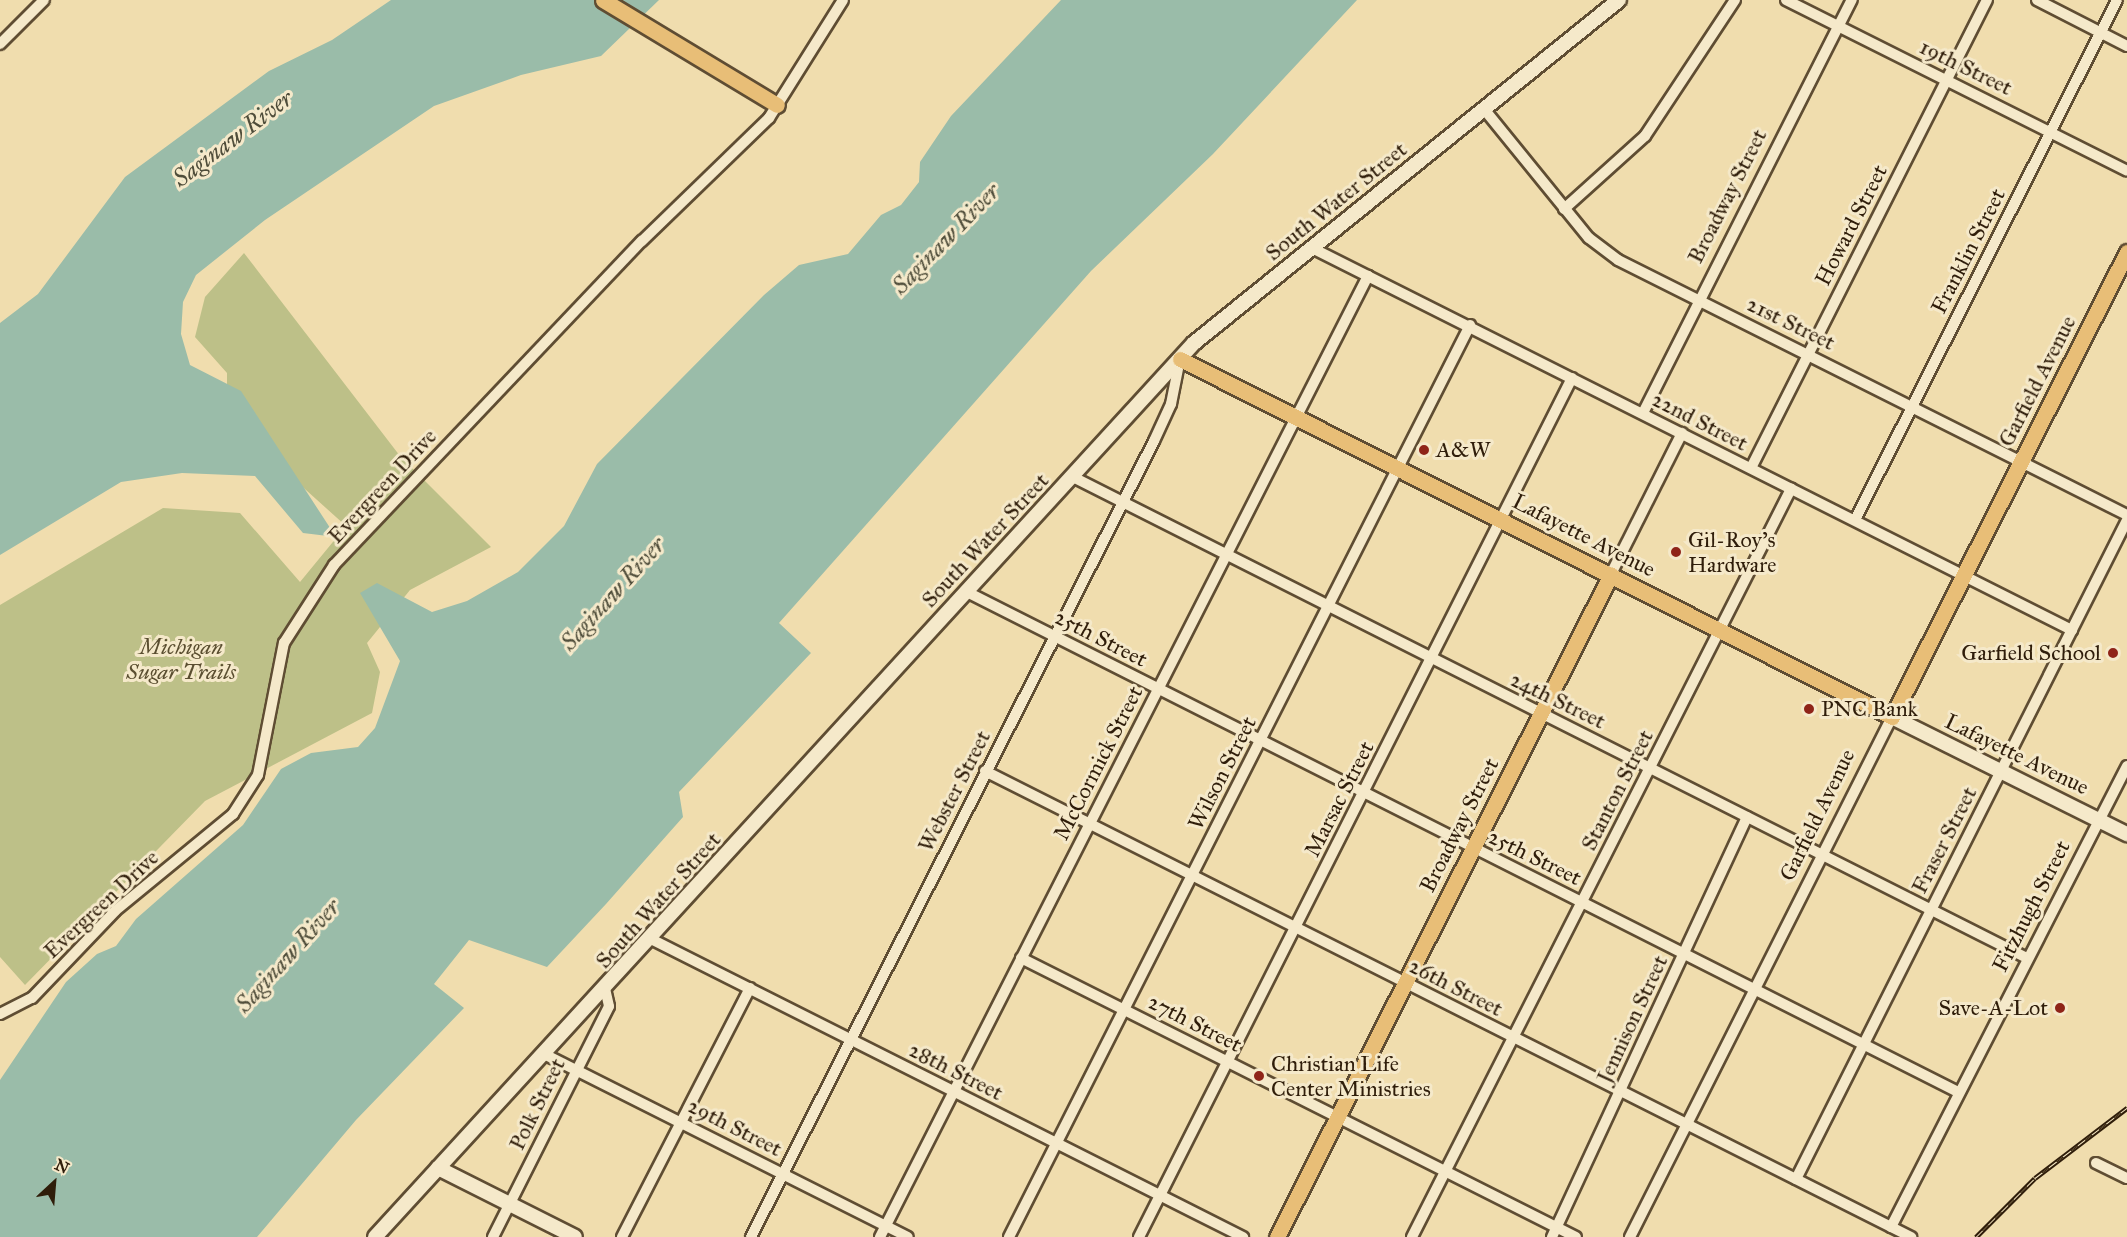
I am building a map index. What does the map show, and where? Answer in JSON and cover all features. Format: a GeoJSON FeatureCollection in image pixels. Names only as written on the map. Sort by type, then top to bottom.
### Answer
{"type":"FeatureCollection","features":[{"type":"Feature","properties":{"kind":"main road"},"geometry":{"type":"LineString","coordinates":[[603,0],[777,105]]}},
{"type":"Feature","properties":{"kind":"main road","name":"Garfield Avenue"},"geometry":{"type":"LineString","coordinates":[[1892,717],[2127,252]]}},
{"type":"Feature","properties":{"kind":"main road","name":"Lafayette Avenue"},"geometry":{"type":"LineString","coordinates":[[1180,359],[1503,519],[1892,717]]}},
{"type":"Feature","properties":{"kind":"main road","name":"Broadway Street"},"geometry":{"type":"LineString","coordinates":[[1277,1237],[1611,574]]}},
{"type":"Feature","properties":{"kind":"street"},"geometry":{"type":"LineString","coordinates":[[0,44],[44,0]]}},
{"type":"Feature","properties":{"kind":"street","name":"Evergreen Drive"},"geometry":{"type":"LineString","coordinates":[[0,1014],[32,998],[115,910],[233,814],[258,775],[284,643],[334,565],[777,105],[843,0]]}},
{"type":"Feature","properties":{"kind":"street","name":"South Water Street"},"geometry":{"type":"LineString","coordinates":[[375,1237],[651,939],[1180,359],[1311,247],[1619,0]]}},
{"type":"Feature","properties":{"kind":"street"},"geometry":{"type":"LineString","coordinates":[[1564,209],[1645,136],[1735,0]]}},
{"type":"Feature","properties":{"kind":"street","name":"19th Street"},"geometry":{"type":"LineString","coordinates":[[1786,0],[2127,171]]}},
{"type":"Feature","properties":{"kind":"street","name":"Broadway Street"},"geometry":{"type":"LineString","coordinates":[[1643,413],[1852,0]]}},
{"type":"Feature","properties":{"kind":"street","name":"Howard Street"},"geometry":{"type":"LineString","coordinates":[[1750,468],[1987,0]]}},
{"type":"Feature","properties":{"kind":"street"},"geometry":{"type":"LineString","coordinates":[[2037,0],[2127,46]]}},
{"type":"Feature","properties":{"kind":"street","name":"Franklin Street"},"geometry":{"type":"LineString","coordinates":[[1854,520],[2117,0]]}},
{"type":"Feature","properties":{"kind":"street","name":"21st Street"},"geometry":{"type":"LineString","coordinates":[[1484,110],[1564,209],[1603,250],[2127,515]]}},
{"type":"Feature","properties":{"kind":"street","name":"22nd Street"},"geometry":{"type":"LineString","coordinates":[[1311,247],[2072,630]]}},
{"type":"Feature","properties":{"kind":"street","name":"McCormick Street"},"geometry":{"type":"LineString","coordinates":[[880,1237],[1368,276]]}},
{"type":"Feature","properties":{"kind":"street","name":"Wilson Street"},"geometry":{"type":"LineString","coordinates":[[1009,1237],[1470,326]]}},
{"type":"Feature","properties":{"kind":"street","name":"Webster Street"},"geometry":{"type":"LineString","coordinates":[[751,1237],[1171,404],[1180,359]]}},
{"type":"Feature","properties":{"kind":"street","name":"Marsac Street"},"geometry":{"type":"LineString","coordinates":[[1139,1237],[1503,519],[1572,378]]}},
{"type":"Feature","properties":{"kind":"street","name":"Broadway Street"},"geometry":{"type":"LineString","coordinates":[[1611,574],[1682,433]]}},
{"type":"Feature","properties":{"kind":"street","name":"24th Street"},"geometry":{"type":"LineString","coordinates":[[1073,477],[2027,957]]}},
{"type":"Feature","properties":{"kind":"street","name":"Stanton Street"},"geometry":{"type":"LineString","coordinates":[[1412,1237],[1791,489]]}},
{"type":"Feature","properties":{"kind":"street","name":"Fraser Street"},"geometry":{"type":"LineString","coordinates":[[1796,1179],[2127,520]]}},
{"type":"Feature","properties":{"kind":"street","name":"25th Street"},"geometry":{"type":"LineString","coordinates":[[967,592],[1958,1092]]}},
{"type":"Feature","properties":{"kind":"street","name":"Lafayette Avenue"},"geometry":{"type":"LineString","coordinates":[[1892,717],[2127,834]]}},
{"type":"Feature","properties":{"kind":"street","name":"Garfield Avenue"},"geometry":{"type":"LineString","coordinates":[[1630,1237],[1892,717]]}},
{"type":"Feature","properties":{"kind":"street","name":"Fitzhugh Street"},"geometry":{"type":"LineString","coordinates":[[1890,1227],[2097,819],[2127,765]]}},
{"type":"Feature","properties":{"kind":"street","name":"26th Street"},"geometry":{"type":"LineString","coordinates":[[985,771],[1911,1237]]}},
{"type":"Feature","properties":{"kind":"street","name":"Jennison Street"},"geometry":{"type":"LineString","coordinates":[[1554,1232],[1747,817]]}},
{"type":"Feature","properties":{"kind":"street","name":"28th Street"},"geometry":{"type":"LineString","coordinates":[[651,939],[1243,1237]]}},
{"type":"Feature","properties":{"kind":"street","name":"27th Street"},"geometry":{"type":"LineString","coordinates":[[1021,958],[1446,1171],[1554,1232],[1576,1237]]}},
{"type":"Feature","properties":{"kind":"street","name":"Polk Street"},"geometry":{"type":"LineString","coordinates":[[493,1237],[609,1006],[605,988]]}},
{"type":"Feature","properties":{"kind":"street"},"geometry":{"type":"LineString","coordinates":[[622,1237],[750,988]]}},
{"type":"Feature","properties":{"kind":"street","name":"29th Street"},"geometry":{"type":"LineString","coordinates":[[544,1054],[908,1237]]}},
{"type":"Feature","properties":{"kind":"street"},"geometry":{"type":"LineString","coordinates":[[2096,1163],[2127,1178]]}},
{"type":"Feature","properties":{"kind":"street"},"geometry":{"type":"LineString","coordinates":[[438,1168],[574,1237]]}},
{"type":"Feature","properties":{"kind":"green space","name":"Michigan Sugar Trails"},"geometry":{"type":"Polygon","coordinates":[[[244,253],[400,456],[491,547],[410,590],[367,643],[380,672],[372,713],[205,801],[25,985],[0,957],[0,605],[163,508],[240,513],[300,582],[346,526],[227,419],[227,373],[195,337],[205,297],[244,253]]]}},
{"type":"Feature","properties":{"kind":"water","name":"Saginaw River"},"geometry":{"type":"Polygon","coordinates":[[[391,0],[659,0],[601,56],[521,75],[434,106],[265,220],[196,275],[183,302],[181,334],[190,365],[241,391],[336,537],[303,533],[255,476],[182,473],[121,482],[0,555],[0,323],[38,294],[125,177],[269,71],[332,40],[391,0]]]}},
{"type":"Feature","properties":{"kind":"water","name":"Saginaw River"},"geometry":{"type":"Polygon","coordinates":[[[1061,0],[1357,0],[1213,154],[1091,271],[779,623],[811,653],[679,792],[683,817],[606,904],[547,967],[469,940],[434,984],[464,1008],[356,1120],[257,1237],[0,1237],[0,1080],[66,982],[97,954],[116,946],[136,919],[243,825],[281,769],[311,753],[358,747],[375,728],[400,661],[360,593],[377,583],[432,612],[467,601],[518,572],[564,526],[597,464],[764,295],[799,265],[848,254],[881,215],[901,205],[919,182],[920,162],[951,116],[1061,0]]]}},
{"type":"Feature","properties":{"kind":"railway"},"geometry":{"type":"LineString","coordinates":[[1976,1237],[2035,1178],[2127,1108]]}},
{"type":"Feature","properties":{"kind":"place","name":"A&W"},"geometry":{"type":"Point","coordinates":[1424,450]}},
{"type":"Feature","properties":{"kind":"place","name":"Gil-Roy's Hardware"},"geometry":{"type":"Point","coordinates":[1676,552]}},
{"type":"Feature","properties":{"kind":"place","name":"Garfield School"},"geometry":{"type":"Point","coordinates":[2113,653]}},
{"type":"Feature","properties":{"kind":"place","name":"PNC Bank"},"geometry":{"type":"Point","coordinates":[1809,709]}},
{"type":"Feature","properties":{"kind":"place","name":"Save-A-Lot"},"geometry":{"type":"Point","coordinates":[2060,1008]}},
{"type":"Feature","properties":{"kind":"place","name":"Christian Life Center Ministries"},"geometry":{"type":"Point","coordinates":[1259,1076]}}]}
